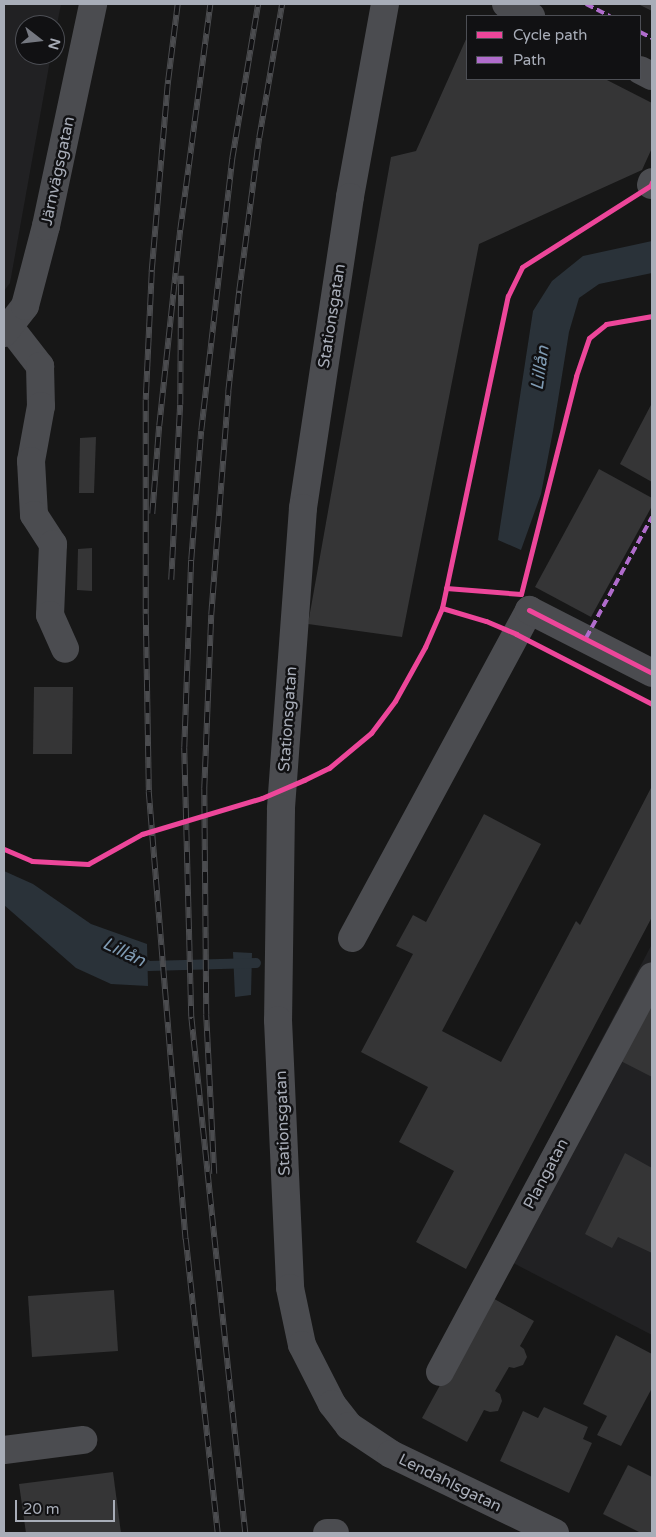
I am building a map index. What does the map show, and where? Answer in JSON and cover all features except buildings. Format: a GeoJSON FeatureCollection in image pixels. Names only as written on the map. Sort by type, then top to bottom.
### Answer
{"type":"FeatureCollection","features":[{"type":"Feature","properties":{"kind":"street","name":"Järnvägsgatan"},"geometry":{"type":"LineString","coordinates":[[6,330],[25,306],[46,226],[94,4]]}},
{"type":"Feature","properties":{"kind":"street","name":"Stationsgatan"},"geometry":{"type":"LineString","coordinates":[[349,1426],[332,1404],[302,1344],[290,1288],[278,1020],[281,809],[303,508],[350,197],[385,4]]}},
{"type":"Feature","properties":{"kind":"street"},"geometry":{"type":"LineString","coordinates":[[506,4],[529,15]]}},
{"type":"Feature","properties":{"kind":"street"},"geometry":{"type":"LineString","coordinates":[[6,330],[40,366],[41,406],[31,461],[34,515],[52,544],[50,615],[65,649]]}},
{"type":"Feature","properties":{"kind":"street"},"geometry":{"type":"LineString","coordinates":[[352,938],[529,610],[652,673]]}},
{"type":"Feature","properties":{"kind":"street","name":"Plangatan"},"geometry":{"type":"LineString","coordinates":[[440,1372],[652,976]]}},
{"type":"Feature","properties":{"kind":"street","name":"Lendahlsgatan"},"geometry":{"type":"LineString","coordinates":[[349,1426],[391,1454],[555,1533]]}},
{"type":"Feature","properties":{"kind":"street"},"geometry":{"type":"LineString","coordinates":[[4,1450],[83,1440]]}},
{"type":"Feature","properties":{"kind":"street"},"geometry":{"type":"LineString","coordinates":[[327,1533],[335,1533]]}},
{"type":"Feature","properties":{"kind":"shaded area"},"geometry":{"type":"Polygon","coordinates":[[[4,4],[61,4],[59,15],[15,15],[15,65],[49,65],[10,283],[4,291],[4,4]]]}},
{"type":"Feature","properties":{"kind":"shaded area"},"geometry":{"type":"Polygon","coordinates":[[[652,944],[652,1335],[490,1251],[652,944]]]}},
{"type":"Feature","properties":{"kind":"water"},"geometry":{"type":"Polygon","coordinates":[[[652,241],[652,273],[599,284],[579,298],[569,332],[541,494],[521,550],[498,540],[533,311],[552,281],[583,256],[652,241]]]}},
{"type":"Feature","properties":{"kind":"water"},"geometry":{"type":"Polygon","coordinates":[[[4,871],[33,884],[91,924],[147,944],[148,986],[111,984],[76,968],[4,905],[4,871]]]}},
{"type":"Feature","properties":{"kind":"water"},"geometry":{"type":"Polygon","coordinates":[[[233,952],[252,953],[251,995],[235,997],[233,952]]]}},
{"type":"Feature","properties":{"kind":"waterway","name":"Lillån"},"geometry":{"type":"LineString","coordinates":[[136,959],[149,966],[256,963]]}},
{"type":"Feature","properties":{"kind":"railway"},"geometry":{"type":"LineString","coordinates":[[178,4],[168,84],[152,272],[146,400],[146,614],[149,792],[186,1239],[218,1533]]}},
{"type":"Feature","properties":{"kind":"railway"},"geometry":{"type":"LineString","coordinates":[[152,514],[159,426],[180,230],[210,4]]}},
{"type":"Feature","properties":{"kind":"railway"},"geometry":{"type":"LineString","coordinates":[[245,1533],[191,1017],[184,748],[191,560],[201,431],[232,159],[258,4]]}},
{"type":"Feature","properties":{"kind":"railway"},"geometry":{"type":"LineString","coordinates":[[214,1174],[206,1015],[204,789],[211,615],[228,392],[239,291],[259,138],[282,4]]}},
{"type":"Feature","properties":{"kind":"railway"},"geometry":{"type":"LineString","coordinates":[[171,580],[180,405],[181,276]]}},
{"type":"Feature","properties":{"kind":"marked path"},"geometry":{"type":"LineString","coordinates":[[586,4],[608,15]]}},
{"type":"Feature","properties":{"kind":"marked path"},"geometry":{"type":"LineString","coordinates":[[641,32],[652,38]]}},
{"type":"Feature","properties":{"kind":"marked path"},"geometry":{"type":"LineString","coordinates":[[586,638],[652,517]]}},
{"type":"Feature","properties":{"kind":"cycle path"},"geometry":{"type":"LineString","coordinates":[[4,849],[32,861],[88,864],[142,834],[262,798],[304,780],[329,768],[371,733],[395,701],[425,647],[442,608],[508,296],[522,267],[651,185],[652,182]]}},
{"type":"Feature","properties":{"kind":"cycle path"},"geometry":{"type":"LineString","coordinates":[[446,588],[521,594],[576,376],[589,338],[606,324],[652,316]]}},
{"type":"Feature","properties":{"kind":"cycle path"},"geometry":{"type":"LineString","coordinates":[[442,608],[486,621],[516,634],[652,704]]}},
{"type":"Feature","properties":{"kind":"cycle path"},"geometry":{"type":"LineString","coordinates":[[529,610],[652,673]]}}]}
